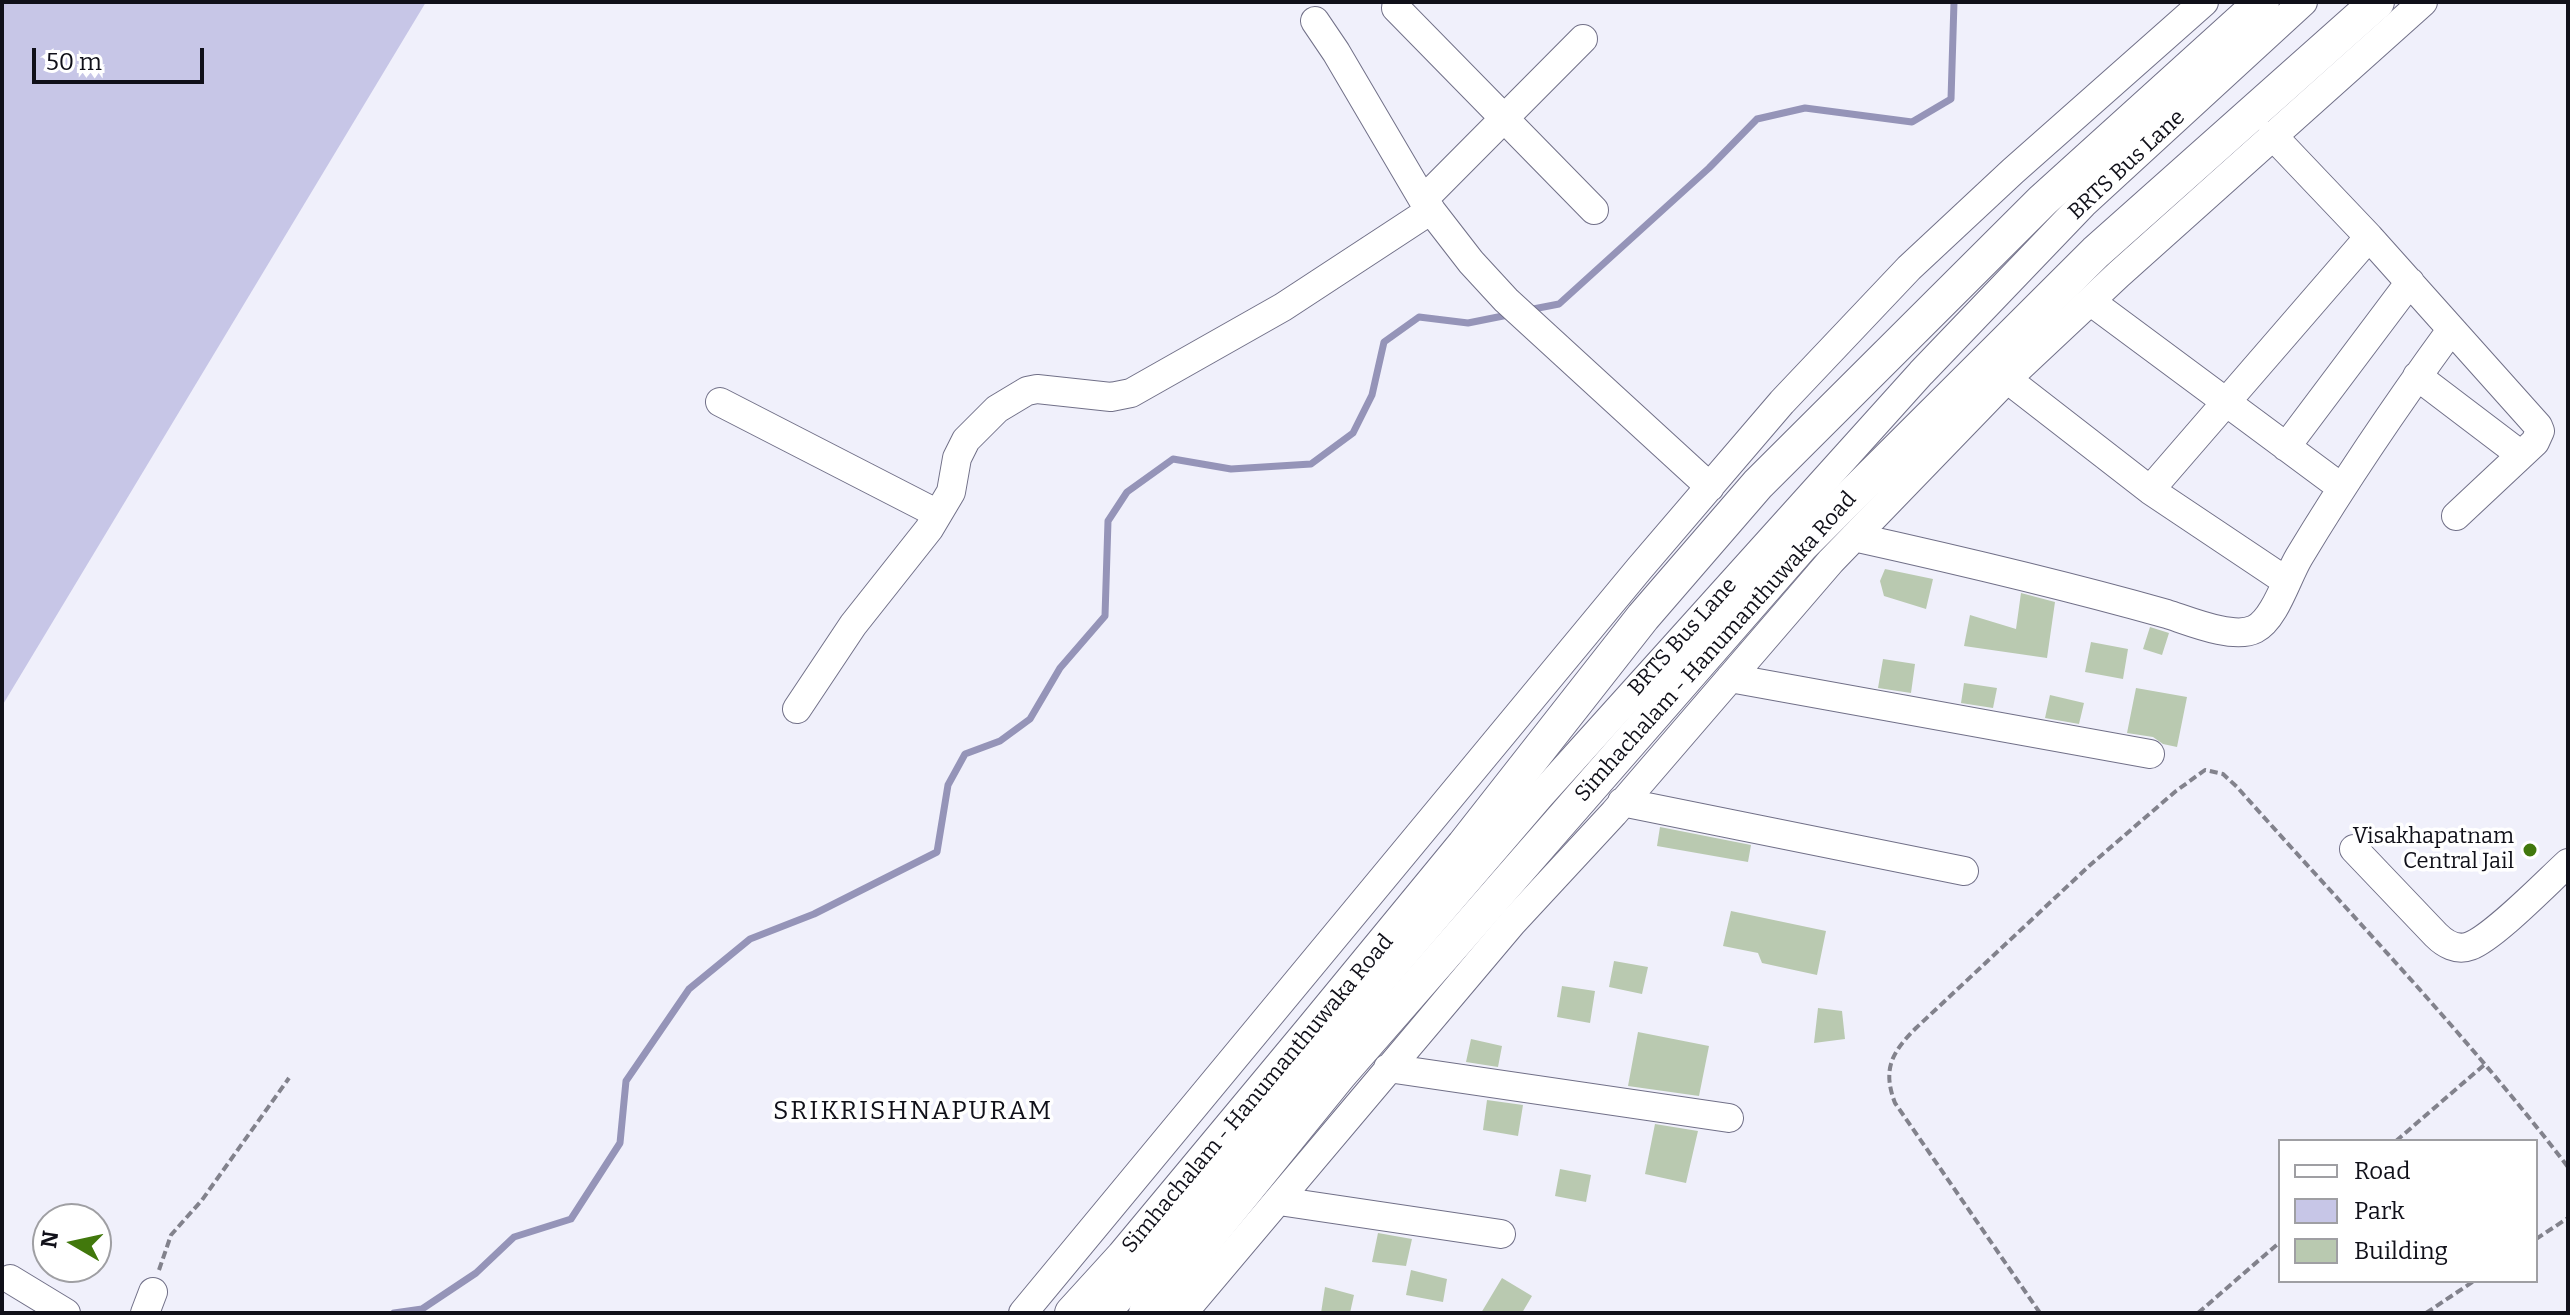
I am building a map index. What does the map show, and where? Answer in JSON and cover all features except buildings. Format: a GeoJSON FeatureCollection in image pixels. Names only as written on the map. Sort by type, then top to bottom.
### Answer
{"type":"FeatureCollection","features":[{"type":"Feature","properties":{"kind":"main road","name":"Simhachalam - Hanumanthuwaka Road"},"geometry":{"type":"LineString","coordinates":[[1072,1313],[1123,1257],[1321,1019],[1464,845],[1643,617],[1758,484],[2043,200],[2262,2]]}},
{"type":"Feature","properties":{"kind":"main road","name":"Simhachalam - Hanumanthuwaka Road"},"geometry":{"type":"LineString","coordinates":[[1146,1313],[1340,1074],[1801,546],[2107,241],[2377,2]]}},
{"type":"Feature","properties":{"kind":"street"},"geometry":{"type":"LineString","coordinates":[[1023,1313],[1639,569],[1782,402],[1909,268],[2204,2]]}},
{"type":"Feature","properties":{"kind":"street","name":"BRTS Bus Lane"},"geometry":{"type":"LineString","coordinates":[[1107,1313],[1253,1141],[1377,986],[1540,796],[1921,373],[2083,204],[2303,2]]}},
{"type":"Feature","properties":{"kind":"street"},"geometry":{"type":"LineString","coordinates":[[1183,1313],[1512,923],[1854,537],[2007,379],[2272,135],[2423,2]]}},
{"type":"Feature","properties":{"kind":"street"},"geometry":{"type":"LineString","coordinates":[[1396,8],[1594,210]]}},
{"type":"Feature","properties":{"kind":"street"},"geometry":{"type":"LineString","coordinates":[[1315,21],[1427,205],[1471,262],[1506,300],[1710,487]]}},
{"type":"Feature","properties":{"kind":"street"},"geometry":{"type":"LineString","coordinates":[[797,709],[853,625],[918,545],[951,492],[957,458],[966,440],[985,419],[1015,398],[1037,389],[1111,397],[1131,393],[1283,307],[1427,205],[1503,120],[1583,39]]}},
{"type":"Feature","properties":{"kind":"street"},"geometry":{"type":"LineString","coordinates":[[2272,135],[2369,237],[2538,426],[2539,436],[2456,516]]}},
{"type":"Feature","properties":{"kind":"street"},"geometry":{"type":"LineString","coordinates":[[2150,490],[2369,237]]}},
{"type":"Feature","properties":{"kind":"street"},"geometry":{"type":"LineString","coordinates":[[2286,447],[2410,282]]}},
{"type":"Feature","properties":{"kind":"street"},"geometry":{"type":"LineString","coordinates":[[2090,301],[2342,488]]}},
{"type":"Feature","properties":{"kind":"street"},"geometry":{"type":"LineString","coordinates":[[1854,537],[2138,606],[2214,628],[2244,633],[2257,629],[2266,621],[2286,581],[2342,488],[2451,330]]}},
{"type":"Feature","properties":{"kind":"street"},"geometry":{"type":"LineString","coordinates":[[2417,376],[2521,455]]}},
{"type":"Feature","properties":{"kind":"street"},"geometry":{"type":"LineString","coordinates":[[2007,379],[2150,490],[2286,581]]}},
{"type":"Feature","properties":{"kind":"street"},"geometry":{"type":"LineString","coordinates":[[720,402],[938,514]]}},
{"type":"Feature","properties":{"kind":"street"},"geometry":{"type":"LineString","coordinates":[[1730,678],[2150,754]]}},
{"type":"Feature","properties":{"kind":"street"},"geometry":{"type":"LineString","coordinates":[[1622,802],[1964,871]]}},
{"type":"Feature","properties":{"kind":"street"},"geometry":{"type":"LineString","coordinates":[[2354,849],[2436,935],[2460,948],[2469,947],[2488,935],[2568,863]]}},
{"type":"Feature","properties":{"kind":"street"},"geometry":{"type":"LineString","coordinates":[[1388,1068],[1729,1118]]}},
{"type":"Feature","properties":{"kind":"street"},"geometry":{"type":"LineString","coordinates":[[1279,1201],[1501,1234]]}},
{"type":"Feature","properties":{"kind":"street"},"geometry":{"type":"LineString","coordinates":[[10,1279],[66,1313]]}},
{"type":"Feature","properties":{"kind":"path"},"geometry":{"type":"LineString","coordinates":[[2040,1313],[1895,1103],[1889,1088],[1891,1061],[1898,1045],[2089,866],[2205,770],[2219,771],[2237,787],[2529,1116],[2568,1167]]}},
{"type":"Feature","properties":{"kind":"path"},"geometry":{"type":"LineString","coordinates":[[2398,1139],[2484,1065]]}},
{"type":"Feature","properties":{"kind":"path"},"geometry":{"type":"LineString","coordinates":[[149,1302],[171,1235],[202,1200],[289,1078]]}},
{"type":"Feature","properties":{"kind":"path"},"geometry":{"type":"LineString","coordinates":[[2538,1238],[2568,1218]]}},
{"type":"Feature","properties":{"kind":"path"},"geometry":{"type":"LineString","coordinates":[[2198,1313],[2278,1244]]}},
{"type":"Feature","properties":{"kind":"path"},"geometry":{"type":"LineString","coordinates":[[2426,1313],[2471,1283]]}},
{"type":"Feature","properties":{"kind":"green space"},"geometry":{"type":"Polygon","coordinates":[[[2,2],[426,2],[2,706],[2,2]]]}},
{"type":"Feature","properties":{"kind":"waterway"},"geometry":{"type":"LineString","coordinates":[[1528,310],[1559,304],[1709,168],[1757,119],[1805,108],[1912,122],[1951,99],[1954,2]]}},
{"type":"Feature","properties":{"kind":"waterway"},"geometry":{"type":"LineString","coordinates":[[394,1313],[422,1309],[476,1273],[514,1237],[571,1219],[620,1143],[626,1081],[689,989],[750,939],[814,914],[937,852],[948,785],[965,754],[1000,741],[1030,719],[1060,668],[1105,616],[1108,521],[1127,492],[1173,459],[1231,469],[1311,464],[1353,433],[1372,395],[1384,342],[1419,317],[1468,323],[1508,315]]}},
{"type":"Feature","properties":{"kind":"place","name":"Visakhapatnam Central Jail"},"geometry":{"type":"Point","coordinates":[2530,850]}},
{"type":"Feature","properties":{"kind":"district","name":"SRIKRISHNAPURAM"},"geometry":{"type":"Point","coordinates":[913,1112]}}]}
